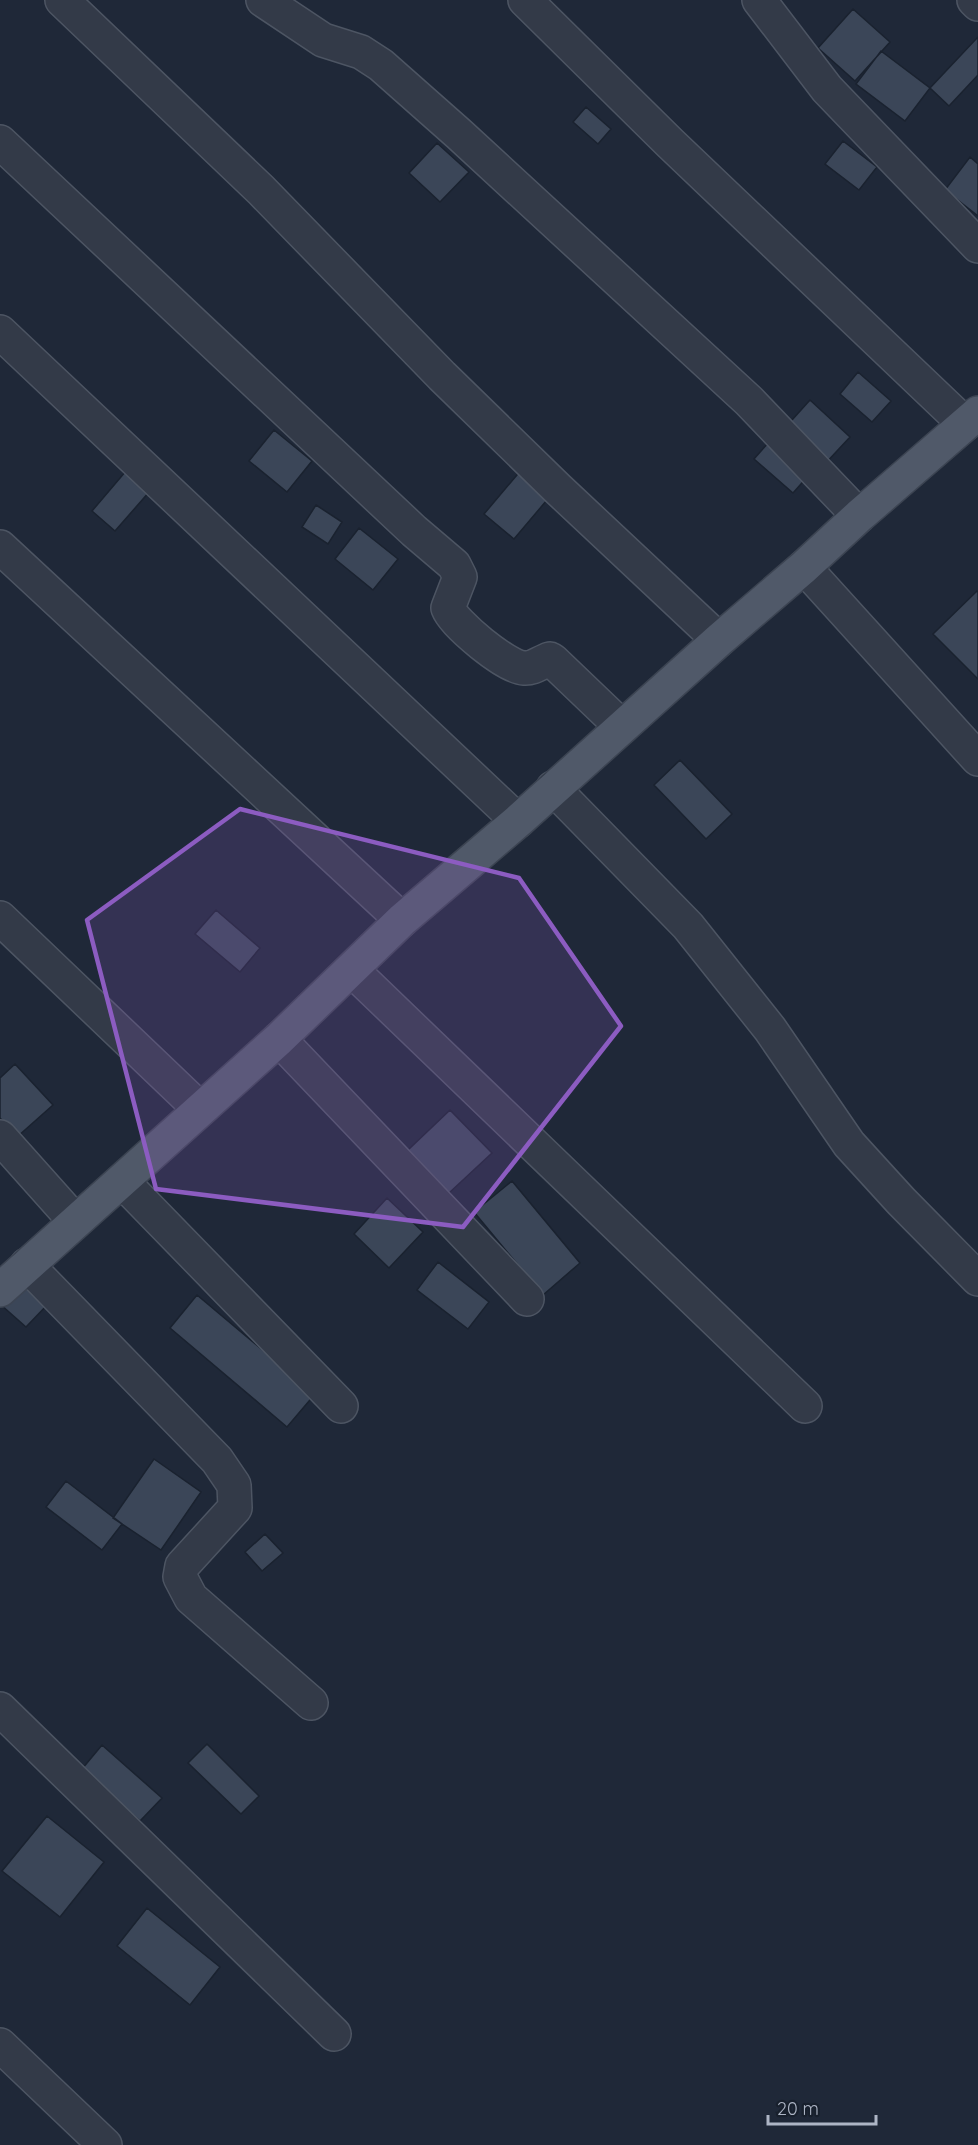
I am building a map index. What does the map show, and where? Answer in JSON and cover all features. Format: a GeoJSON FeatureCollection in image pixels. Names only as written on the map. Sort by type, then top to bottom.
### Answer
{"type":"FeatureCollection","features":[{"type":"Feature","properties":{"kind":"main road"},"geometry":{"type":"LineString","coordinates":[[0,1290],[279,1039],[402,920],[518,821],[859,516],[972,419]]}},
{"type":"Feature","properties":{"kind":"street"},"geometry":{"type":"LineString","coordinates":[[62,0],[261,190],[442,376],[558,489],[719,640]]}},
{"type":"Feature","properties":{"kind":"street"},"geometry":{"type":"LineString","coordinates":[[263,0],[323,40],[361,52],[389,72],[749,401],[859,516]]}},
{"type":"Feature","properties":{"kind":"street"},"geometry":{"type":"LineString","coordinates":[[525,0],[679,151],[972,419]]}},
{"type":"Feature","properties":{"kind":"street"},"geometry":{"type":"LineString","coordinates":[[759,0],[827,89],[978,246]]}},
{"type":"Feature","properties":{"kind":"street"},"geometry":{"type":"LineString","coordinates":[[974,0],[978,4]]}},
{"type":"Feature","properties":{"kind":"street"},"geometry":{"type":"LineString","coordinates":[[0,142],[414,531],[454,565],[460,577],[448,608],[466,630],[497,655],[517,667],[531,668],[550,659],[622,727]]}},
{"type":"Feature","properties":{"kind":"street"},"geometry":{"type":"LineString","coordinates":[[0,332],[518,821]]}},
{"type":"Feature","properties":{"kind":"street"},"geometry":{"type":"LineString","coordinates":[[0,547],[402,920]]}},
{"type":"Feature","properties":{"kind":"street"},"geometry":{"type":"LineString","coordinates":[[804,567],[978,759]]}},
{"type":"Feature","properties":{"kind":"street"},"geometry":{"type":"LineString","coordinates":[[553,788],[688,926],[770,1029],[849,1144],[901,1202],[978,1279]]}},
{"type":"Feature","properties":{"kind":"street"},"geometry":{"type":"LineString","coordinates":[[0,918],[200,1109]]}},
{"type":"Feature","properties":{"kind":"street"},"geometry":{"type":"LineString","coordinates":[[352,970],[806,1406]]}},
{"type":"Feature","properties":{"kind":"street"},"geometry":{"type":"LineString","coordinates":[[279,1039],[527,1299]]}},
{"type":"Feature","properties":{"kind":"street"},"geometry":{"type":"LineString","coordinates":[[0,1137],[75,1221]]}},
{"type":"Feature","properties":{"kind":"street"},"geometry":{"type":"LineString","coordinates":[[122,1181],[341,1406]]}},
{"type":"Feature","properties":{"kind":"street"},"geometry":{"type":"LineString","coordinates":[[27,1265],[217,1460],[234,1485],[235,1508],[182,1566],[180,1577],[191,1598],[311,1703]]}},
{"type":"Feature","properties":{"kind":"street"},"geometry":{"type":"LineString","coordinates":[[0,1708],[334,2034]]}},
{"type":"Feature","properties":{"kind":"street"},"geometry":{"type":"LineString","coordinates":[[0,2045],[105,2145]]}},
{"type":"Feature","properties":{"kind":"highlighted area"},"geometry":{"type":"Polygon","coordinates":[[[240,809],[519,878],[621,1026],[463,1227],[156,1189],[87,920],[240,809]]]}},
{"type":"Feature","properties":{"kind":"building"},"geometry":{"type":"Polygon","coordinates":[[[853,9],[890,42],[855,81],[818,48],[853,9]]]}},
{"type":"Feature","properties":{"kind":"building"},"geometry":{"type":"Polygon","coordinates":[[[978,37],[978,75],[949,106],[930,88],[978,37]]]}},
{"type":"Feature","properties":{"kind":"building"},"geometry":{"type":"Polygon","coordinates":[[[881,51],[930,88],[905,121],[856,84],[881,51]]]}},
{"type":"Feature","properties":{"kind":"building"},"geometry":{"type":"Polygon","coordinates":[[[586,107],[611,129],[598,144],[573,122],[586,107]]]}},
{"type":"Feature","properties":{"kind":"building"},"geometry":{"type":"Polygon","coordinates":[[[843,141],[877,167],[859,190],[825,164],[843,141]]]}},
{"type":"Feature","properties":{"kind":"building"},"geometry":{"type":"Polygon","coordinates":[[[437,143],[469,172],[440,202],[409,173],[437,143]]]}},
{"type":"Feature","properties":{"kind":"building"},"geometry":{"type":"Polygon","coordinates":[[[970,157],[978,164],[978,216],[945,190],[970,157]]]}},
{"type":"Feature","properties":{"kind":"building"},"geometry":{"type":"Polygon","coordinates":[[[858,372],[891,401],[872,422],[840,394],[858,372]]]}},
{"type":"Feature","properties":{"kind":"building"},"geometry":{"type":"Polygon","coordinates":[[[810,400],[850,437],[823,466],[783,430],[810,400]]]}},
{"type":"Feature","properties":{"kind":"building"},"geometry":{"type":"Polygon","coordinates":[[[274,430],[312,461],[287,492],[249,461],[274,430]]]}},
{"type":"Feature","properties":{"kind":"building"},"geometry":{"type":"Polygon","coordinates":[[[769,442],[808,476],[793,493],[754,459],[769,442]]]}},
{"type":"Feature","properties":{"kind":"building"},"geometry":{"type":"Polygon","coordinates":[[[522,469],[552,494],[514,539],[484,514],[522,469]]]}},
{"type":"Feature","properties":{"kind":"building"},"geometry":{"type":"Polygon","coordinates":[[[126,471],[150,491],[115,531],[92,511],[126,471]]]}},
{"type":"Feature","properties":{"kind":"building"},"geometry":{"type":"Polygon","coordinates":[[[316,505],[342,522],[328,544],[302,527],[316,505]]]}},
{"type":"Feature","properties":{"kind":"building"},"geometry":{"type":"Polygon","coordinates":[[[359,528],[398,559],[373,590],[335,559],[359,528]]]}},
{"type":"Feature","properties":{"kind":"building"},"geometry":{"type":"Polygon","coordinates":[[[978,592],[978,679],[933,634],[978,592]]]}},
{"type":"Feature","properties":{"kind":"building"},"geometry":{"type":"Polygon","coordinates":[[[680,760],[732,814],[706,839],[654,785],[680,760]]]}},
{"type":"Feature","properties":{"kind":"building"},"geometry":{"type":"Polygon","coordinates":[[[216,910],[260,948],[240,972],[195,934],[216,910]]]}},
{"type":"Feature","properties":{"kind":"building"},"geometry":{"type":"Polygon","coordinates":[[[15,1064],[53,1105],[17,1137],[0,1118],[0,1078],[15,1064]]]}},
{"type":"Feature","properties":{"kind":"building"},"geometry":{"type":"Polygon","coordinates":[[[450,1110],[492,1153],[449,1193],[408,1150],[450,1110]]]}},
{"type":"Feature","properties":{"kind":"building"},"geometry":{"type":"Polygon","coordinates":[[[512,1181],[580,1263],[543,1295],[474,1212],[512,1181]]]}},
{"type":"Feature","properties":{"kind":"building"},"geometry":{"type":"Polygon","coordinates":[[[387,1198],[423,1232],[389,1268],[354,1234],[387,1198]]]}},
{"type":"Feature","properties":{"kind":"building"},"geometry":{"type":"Polygon","coordinates":[[[438,1262],[489,1302],[468,1329],[417,1290],[438,1262]]]}},
{"type":"Feature","properties":{"kind":"building"},"geometry":{"type":"Polygon","coordinates":[[[18,1279],[47,1305],[26,1327],[0,1304],[18,1279]]]}},
{"type":"Feature","properties":{"kind":"building"},"geometry":{"type":"Polygon","coordinates":[[[197,1295],[315,1394],[287,1427],[170,1328],[197,1295]]]}},
{"type":"Feature","properties":{"kind":"building"},"geometry":{"type":"Polygon","coordinates":[[[154,1459],[201,1492],[161,1550],[113,1518],[154,1459]]]}},
{"type":"Feature","properties":{"kind":"building"},"geometry":{"type":"Polygon","coordinates":[[[66,1481],[122,1524],[102,1550],[46,1507],[66,1481]]]}},
{"type":"Feature","properties":{"kind":"building"},"geometry":{"type":"Polygon","coordinates":[[[265,1534],[283,1553],[262,1571],[245,1552],[265,1534]]]}},
{"type":"Feature","properties":{"kind":"building"},"geometry":{"type":"Polygon","coordinates":[[[207,1744],[259,1796],[241,1814],[188,1763],[207,1744]]]}},
{"type":"Feature","properties":{"kind":"building"},"geometry":{"type":"Polygon","coordinates":[[[102,1745],[162,1798],[140,1821],[82,1769],[102,1745]]]}},
{"type":"Feature","properties":{"kind":"building"},"geometry":{"type":"Polygon","coordinates":[[[47,1816],[104,1862],[60,1917],[2,1871],[47,1816]]]}},
{"type":"Feature","properties":{"kind":"building"},"geometry":{"type":"Polygon","coordinates":[[[147,1908],[220,1967],[190,2005],[117,1946],[147,1908]]]}}]}
